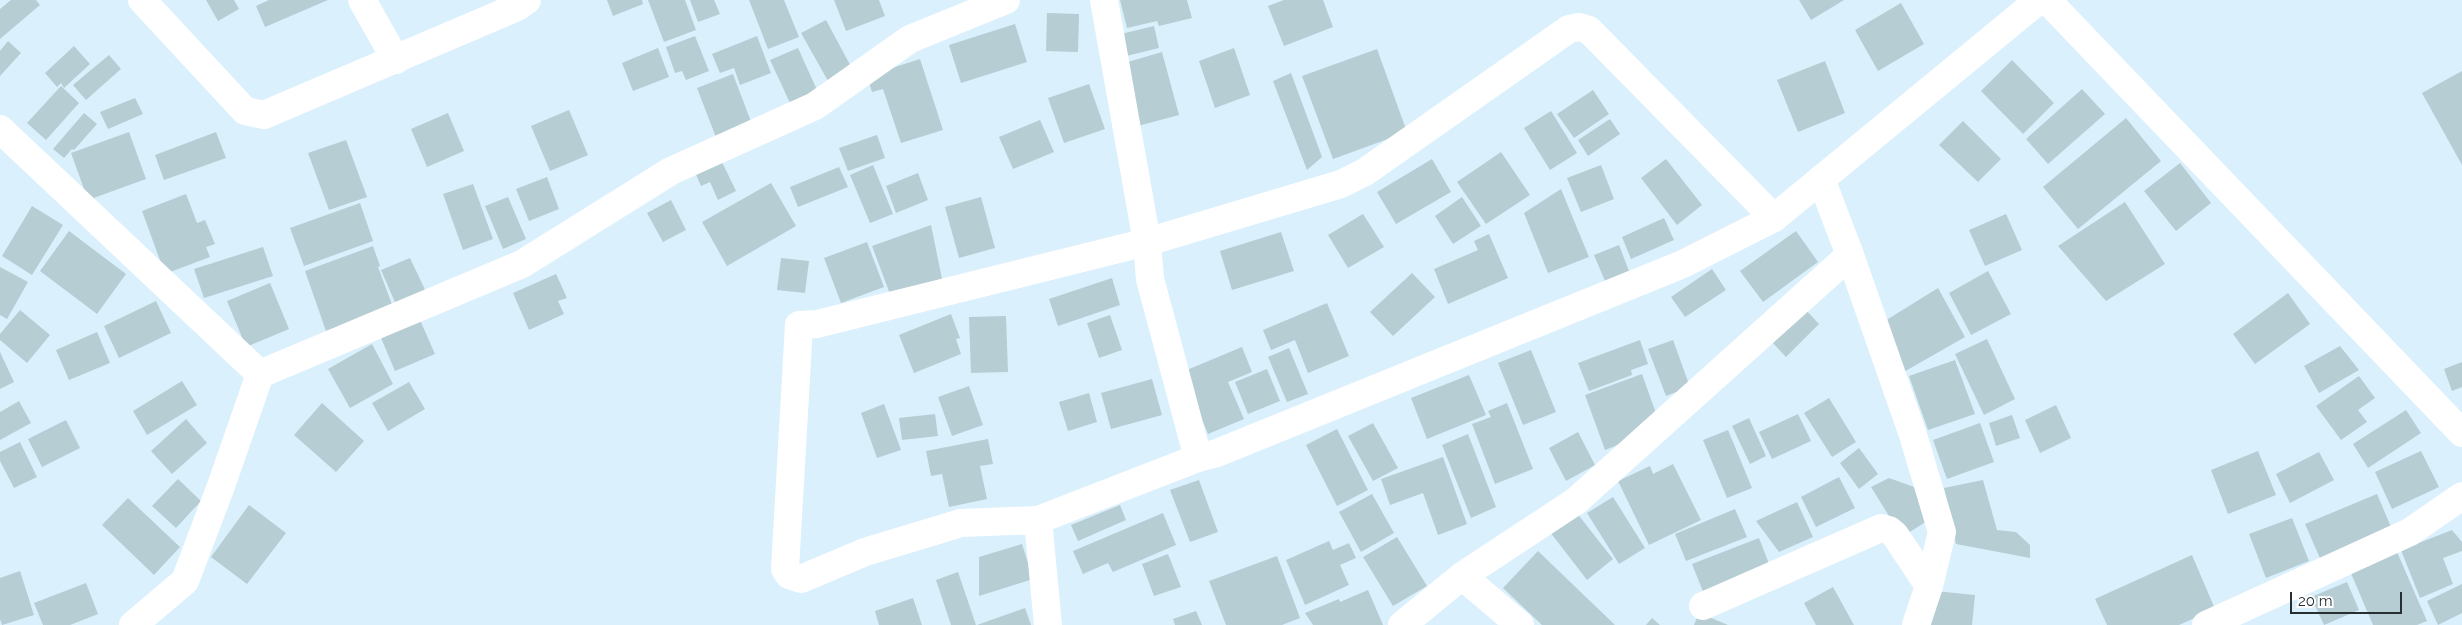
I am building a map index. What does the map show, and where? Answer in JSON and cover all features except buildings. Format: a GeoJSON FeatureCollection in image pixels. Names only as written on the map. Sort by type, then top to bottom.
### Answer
{"type":"FeatureCollection","features":[{"type":"Feature","properties":{"kind":"street"},"geometry":{"type":"LineString","coordinates":[[142,0],[245,111],[255,115],[264,115],[276,111],[517,7],[527,0]]}},
{"type":"Feature","properties":{"kind":"street"},"geometry":{"type":"LineString","coordinates":[[362,0],[396,60]]}},
{"type":"Feature","properties":{"kind":"street"},"geometry":{"type":"LineString","coordinates":[[133,625],[185,581],[260,374],[522,264],[672,171],[815,106],[910,39],[1006,0]]}},
{"type":"Feature","properties":{"kind":"street"},"geometry":{"type":"LineString","coordinates":[[1104,0],[1147,242],[1150,279],[1198,458]]}},
{"type":"Feature","properties":{"kind":"street"},"geometry":{"type":"LineString","coordinates":[[1774,218],[1589,30],[1579,27],[1569,29],[1352,180],[1147,242],[817,324],[799,325],[785,569],[789,575],[801,579],[865,552],[961,523],[1038,520],[1198,458],[1226,450],[1683,264],[1774,218],[2039,0]]}},
{"type":"Feature","properties":{"kind":"street"},"geometry":{"type":"LineString","coordinates":[[2047,0],[2462,433]]}},
{"type":"Feature","properties":{"kind":"street"},"geometry":{"type":"LineString","coordinates":[[0,129],[260,374]]}},
{"type":"Feature","properties":{"kind":"street"},"geometry":{"type":"LineString","coordinates":[[1822,179],[1912,435],[1942,532],[1929,586],[1916,625]]}},
{"type":"Feature","properties":{"kind":"street"},"geometry":{"type":"LineString","coordinates":[[1402,625],[1462,576],[1576,501],[1850,255]]}},
{"type":"Feature","properties":{"kind":"street"},"geometry":{"type":"LineString","coordinates":[[2206,625],[2410,532],[2462,496]]}},
{"type":"Feature","properties":{"kind":"street"},"geometry":{"type":"LineString","coordinates":[[1038,520],[1048,625]]}},
{"type":"Feature","properties":{"kind":"street"},"geometry":{"type":"LineString","coordinates":[[1703,606],[1881,528],[1889,530],[1896,535],[1929,586]]}},
{"type":"Feature","properties":{"kind":"street"},"geometry":{"type":"LineString","coordinates":[[1462,576],[1520,625]]}}]}
